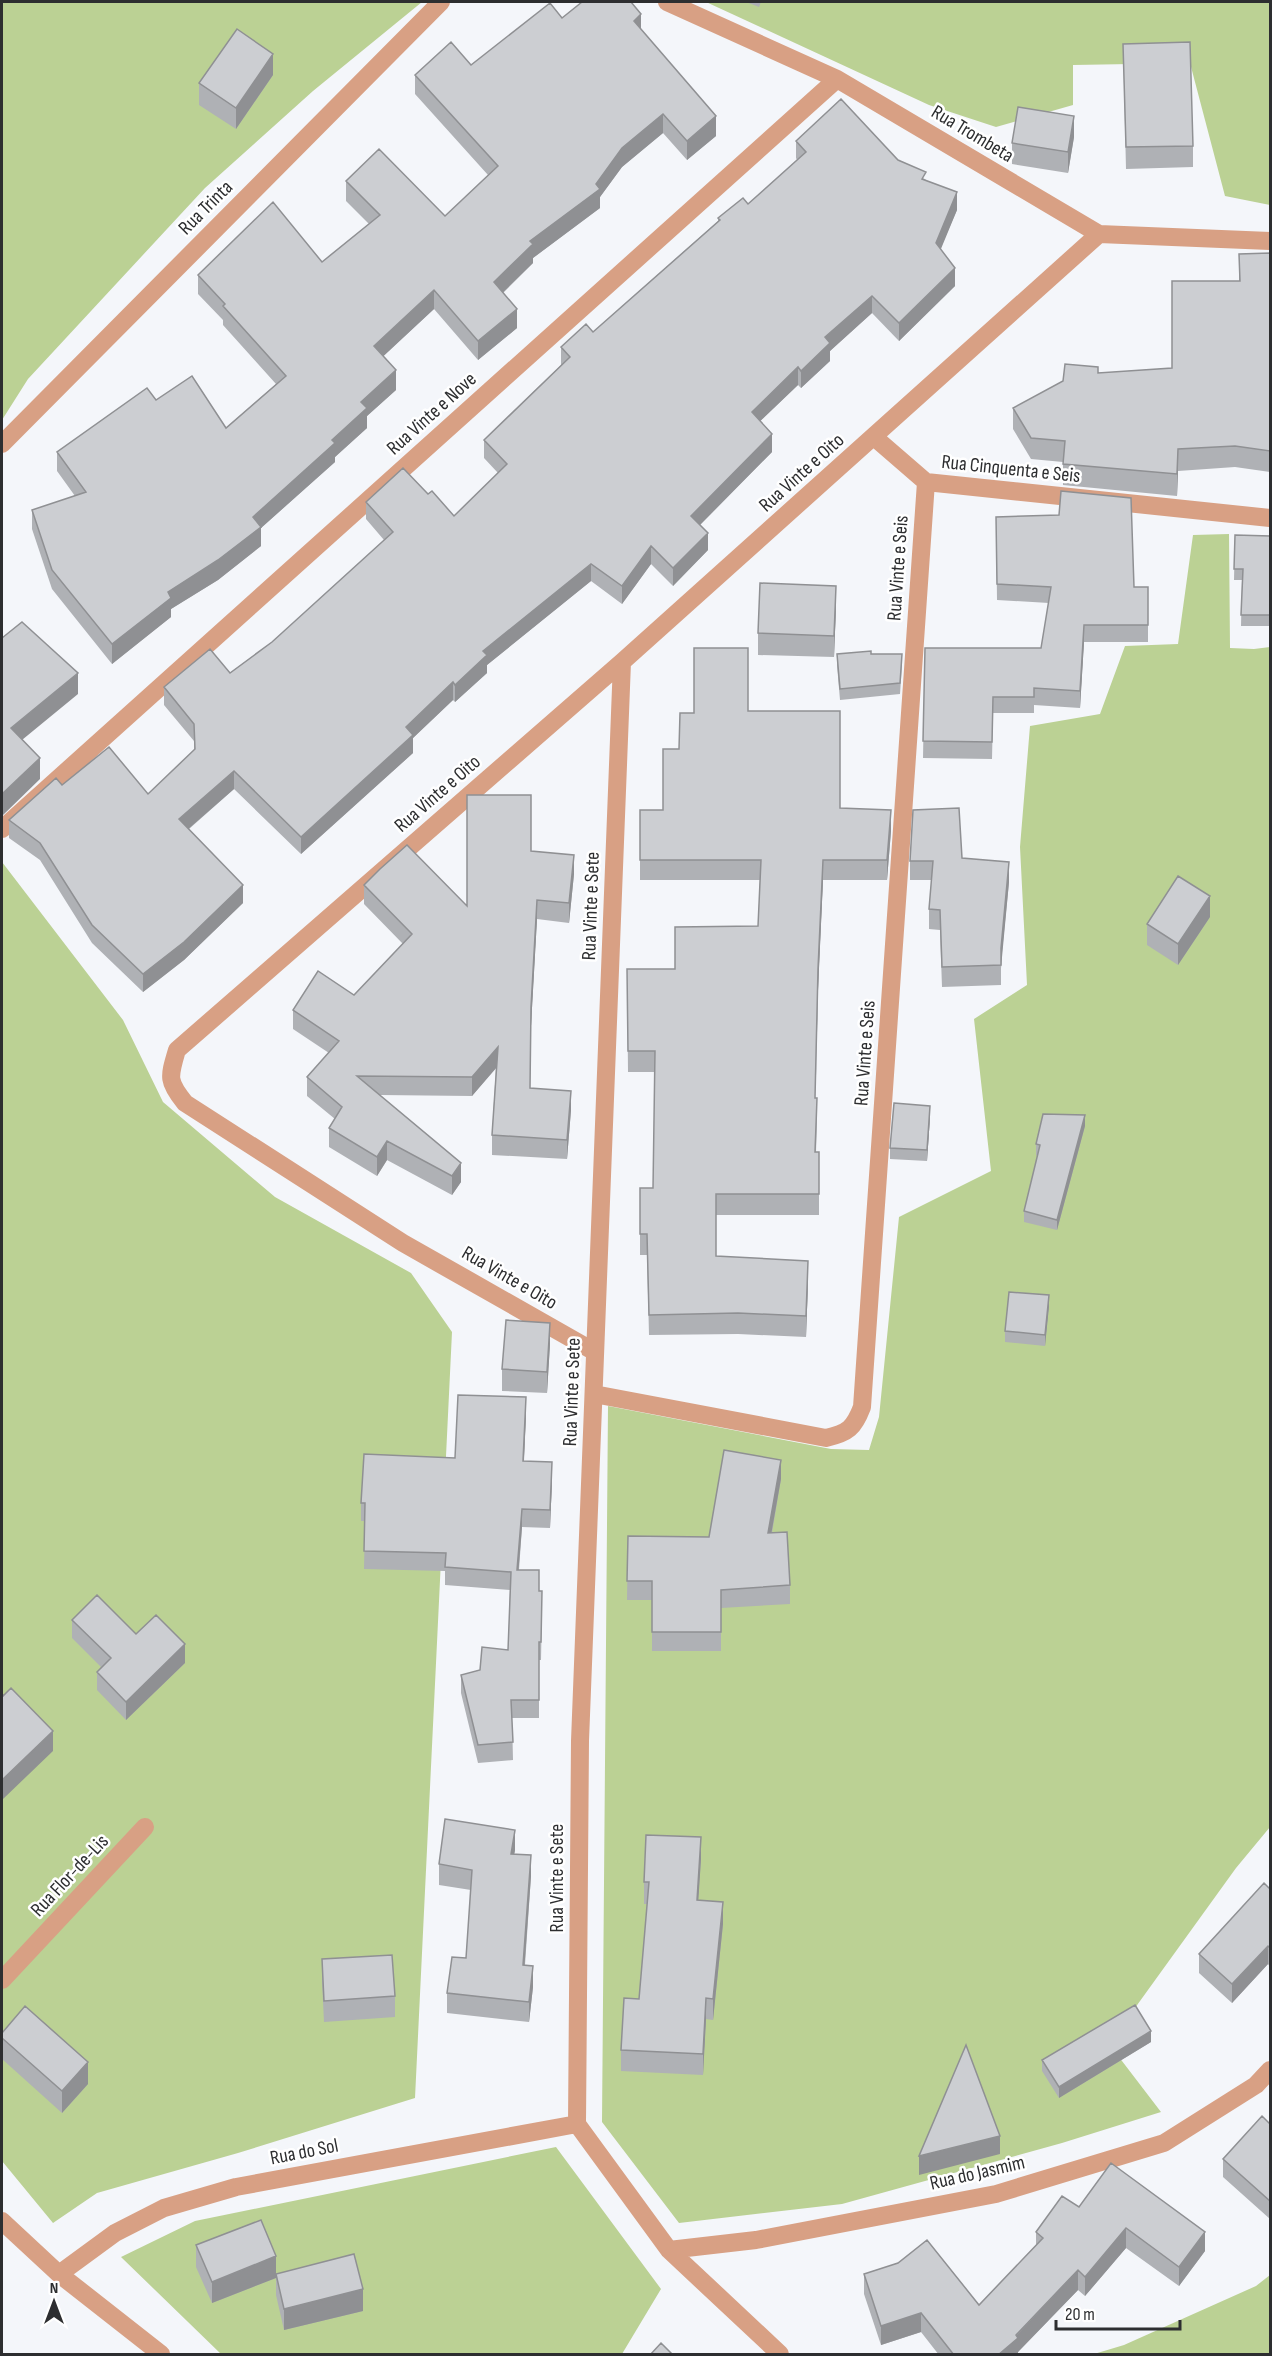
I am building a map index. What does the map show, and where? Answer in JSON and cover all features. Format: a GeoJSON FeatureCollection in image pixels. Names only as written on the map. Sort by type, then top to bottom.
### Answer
{"type":"FeatureCollection","features":[{"type":"Feature","properties":{"kind":"street","name":"Rua Trinta"},"geometry":{"type":"LineString","coordinates":[[2,444],[441,2]]}},
{"type":"Feature","properties":{"kind":"street","name":"Rua Trombeta"},"geometry":{"type":"LineString","coordinates":[[667,2],[837,79],[1099,234],[1270,241]]}},
{"type":"Feature","properties":{"kind":"street","name":"Rua Vinte e Nove"},"geometry":{"type":"LineString","coordinates":[[2,829],[837,79]]}},
{"type":"Feature","properties":{"kind":"street","name":"Rua Vinte e Oito"},"geometry":{"type":"LineString","coordinates":[[595,1352],[404,1243],[185,1103],[172,1086],[171,1070],[177,1050],[622,662],[1099,234]]}},
{"type":"Feature","properties":{"kind":"street"},"geometry":{"type":"LineString","coordinates":[[874,437],[926,482]]}},
{"type":"Feature","properties":{"kind":"street","name":"Rua Cinquenta e Seis"},"geometry":{"type":"LineString","coordinates":[[926,482],[1270,518]]}},
{"type":"Feature","properties":{"kind":"street","name":"Rua Vinte e Seis"},"geometry":{"type":"LineString","coordinates":[[594,1394],[826,1438],[844,1434],[856,1423],[862,1407],[926,482]]}},
{"type":"Feature","properties":{"kind":"street","name":"Rua Vinte e Sete"},"geometry":{"type":"LineString","coordinates":[[578,2124],[580,1741],[622,662]]}},
{"type":"Feature","properties":{"kind":"street","name":"Rua Flor-de-Lis"},"geometry":{"type":"LineString","coordinates":[[2,1980],[145,1827]]}},
{"type":"Feature","properties":{"kind":"street","name":"Rua do Jasmim"},"geometry":{"type":"LineString","coordinates":[[669,2250],[756,2240],[1007,2191],[1164,2143],[1256,2085],[1270,2070]]}},
{"type":"Feature","properties":{"kind":"street"},"geometry":{"type":"LineString","coordinates":[[578,2124],[669,2250],[780,2355]]}},
{"type":"Feature","properties":{"kind":"street","name":"Rua do Sol"},"geometry":{"type":"LineString","coordinates":[[59,2274],[115,2233],[164,2208],[236,2187],[578,2124]]}},
{"type":"Feature","properties":{"kind":"street"},"geometry":{"type":"LineString","coordinates":[[2,2222],[140,2346],[161,2355]]}},
{"type":"Feature","properties":{"kind":"green space"},"geometry":{"type":"Polygon","coordinates":[[[2,2],[422,2],[313,91],[205,188],[28,379],[2,420],[2,2]]]}},
{"type":"Feature","properties":{"kind":"green space"},"geometry":{"type":"Polygon","coordinates":[[[706,2],[1270,2],[1270,205],[1225,196],[1190,63],[1073,65],[1073,105],[996,127],[929,105],[706,2]]]}},
{"type":"Feature","properties":{"kind":"green space"},"geometry":{"type":"Polygon","coordinates":[[[1229,534],[1230,648],[1270,647],[1270,1827],[1236,1868],[1109,2044],[1161,2112],[1062,2143],[842,2204],[679,2223],[602,2122],[608,1406],[831,1449],[869,1450],[879,1417],[899,1217],[991,1171],[974,1019],[1027,985],[1020,847],[1030,726],[1100,714],[1125,646],[1178,644],[1193,535],[1229,534]]]}},
{"type":"Feature","properties":{"kind":"green space"},"geometry":{"type":"Polygon","coordinates":[[[2,862],[123,1020],[163,1102],[275,1197],[411,1273],[452,1332],[415,2098],[238,2153],[97,2193],[53,2223],[2,2161],[2,862]]]}},
{"type":"Feature","properties":{"kind":"green space"},"geometry":{"type":"Polygon","coordinates":[[[556,2147],[661,2289],[622,2354],[221,2354],[121,2257],[195,2221],[556,2147]]]}},
{"type":"Feature","properties":{"kind":"green space"},"geometry":{"type":"Polygon","coordinates":[[[1270,2275],[1270,2354],[1094,2354],[1124,2345],[1256,2286],[1270,2275]]]}},
{"type":"Feature","properties":{"kind":"building"},"geometry":{"type":"Polygon","coordinates":[[[582,2],[631,2],[641,14],[634,21],[716,116],[687,141],[663,114],[622,148],[596,184],[600,189],[530,241],[533,244],[494,282],[517,309],[478,341],[434,290],[374,346],[396,370],[361,402],[367,408],[332,440],[335,443],[253,517],[261,527],[218,560],[168,592],[171,598],[112,644],[52,570],[32,510],[86,492],[57,452],[147,388],[156,400],[192,376],[226,428],[286,376],[198,275],[273,202],[322,262],[380,215],[346,181],[379,149],[445,216],[498,166],[415,75],[451,42],[471,65],[550,3],[562,18],[582,2]]]}},
{"type":"Feature","properties":{"kind":"building"},"geometry":{"type":"Polygon","coordinates":[[[237,29],[273,54],[236,108],[199,83],[237,29]]]}},
{"type":"Feature","properties":{"kind":"building"},"geometry":{"type":"Polygon","coordinates":[[[1190,42],[1193,146],[1126,147],[1123,44],[1190,42]]]}},
{"type":"Feature","properties":{"kind":"building"},"geometry":{"type":"Polygon","coordinates":[[[841,99],[898,160],[926,172],[922,179],[957,192],[936,243],[955,268],[899,323],[872,296],[825,337],[830,343],[801,371],[798,367],[752,412],[772,434],[691,516],[708,533],[673,568],[651,546],[622,586],[591,564],[483,651],[487,655],[455,685],[453,682],[406,727],[413,735],[301,837],[234,771],[179,819],[243,885],[184,942],[143,974],[92,925],[40,843],[9,820],[56,778],[62,785],[109,747],[148,794],[195,749],[194,724],[164,687],[210,649],[230,673],[272,642],[393,532],[366,502],[403,468],[428,494],[432,491],[454,516],[507,464],[484,440],[570,357],[561,347],[586,324],[593,332],[743,198],[748,204],[806,152],[796,141],[841,99]]]}},
{"type":"Feature","properties":{"kind":"building"},"geometry":{"type":"Polygon","coordinates":[[[1018,107],[1074,116],[1068,152],[1012,143],[1018,107]]]}},
{"type":"Feature","properties":{"kind":"building"},"geometry":{"type":"Polygon","coordinates":[[[1270,253],[1270,451],[1235,446],[1178,449],[1177,474],[1063,464],[1065,441],[1031,438],[1013,408],[1063,381],[1065,364],[1098,367],[1098,373],[1172,368],[1172,281],[1240,281],[1239,254],[1270,253]]]}},
{"type":"Feature","properties":{"kind":"building"},"geometry":{"type":"Polygon","coordinates":[[[1061,491],[1131,498],[1134,587],[1148,587],[1148,625],[1084,625],[1080,691],[1034,688],[1034,697],[993,697],[992,742],[923,741],[925,648],[1041,648],[1051,587],[997,584],[996,517],[1059,515],[1061,491]]]}},
{"type":"Feature","properties":{"kind":"building"},"geometry":{"type":"Polygon","coordinates":[[[1235,535],[1270,536],[1270,615],[1241,615],[1243,569],[1234,569],[1235,535]]]}},
{"type":"Feature","properties":{"kind":"building"},"geometry":{"type":"Polygon","coordinates":[[[760,583],[836,586],[834,636],[758,633],[760,583]]]}},
{"type":"Feature","properties":{"kind":"building"},"geometry":{"type":"Polygon","coordinates":[[[22,622],[78,673],[11,728],[40,758],[2,794],[2,638],[22,622]]]}},
{"type":"Feature","properties":{"kind":"building"},"geometry":{"type":"Polygon","coordinates":[[[694,648],[748,648],[748,711],[840,711],[840,808],[891,810],[887,860],[823,860],[815,1098],[817,1098],[815,1152],[819,1152],[819,1194],[716,1194],[716,1256],[808,1261],[806,1316],[738,1313],[649,1315],[647,1234],[640,1234],[640,1188],[653,1188],[655,1051],[628,1051],[627,969],[675,969],[675,927],[758,926],[761,860],[640,860],[640,810],[663,810],[663,749],[679,749],[680,713],[694,713],[694,648]]]}},
{"type":"Feature","properties":{"kind":"building"},"geometry":{"type":"Polygon","coordinates":[[[871,651],[871,654],[902,654],[900,683],[840,689],[837,654],[871,651]]]}},
{"type":"Feature","properties":{"kind":"building"},"geometry":{"type":"Polygon","coordinates":[[[467,795],[531,795],[531,851],[574,855],[569,903],[537,900],[531,1007],[530,1088],[571,1091],[567,1140],[492,1135],[498,1047],[472,1077],[357,1076],[461,1163],[452,1176],[387,1141],[377,1157],[329,1128],[342,1107],[307,1077],[339,1041],[293,1010],[318,971],[354,995],[412,934],[364,885],[407,845],[467,906],[467,795]]]}},
{"type":"Feature","properties":{"kind":"building"},"geometry":{"type":"Polygon","coordinates":[[[959,808],[962,858],[1009,862],[1001,965],[942,967],[940,910],[929,909],[933,861],[910,861],[913,810],[959,808]]]}},
{"type":"Feature","properties":{"kind":"building"},"geometry":{"type":"Polygon","coordinates":[[[1178,876],[1210,896],[1178,944],[1147,924],[1178,876]]]}},
{"type":"Feature","properties":{"kind":"building"},"geometry":{"type":"Polygon","coordinates":[[[894,1103],[930,1106],[927,1150],[890,1148],[894,1103]]]}},
{"type":"Feature","properties":{"kind":"building"},"geometry":{"type":"Polygon","coordinates":[[[1043,1114],[1085,1115],[1057,1220],[1024,1211],[1040,1145],[1036,1144],[1043,1114]]]}},
{"type":"Feature","properties":{"kind":"building"},"geometry":{"type":"Polygon","coordinates":[[[1009,1292],[1049,1295],[1045,1335],[1005,1331],[1009,1292]]]}},
{"type":"Feature","properties":{"kind":"building"},"geometry":{"type":"Polygon","coordinates":[[[506,1320],[550,1323],[547,1372],[502,1369],[506,1320]]]}},
{"type":"Feature","properties":{"kind":"building"},"geometry":{"type":"Polygon","coordinates":[[[458,1395],[526,1397],[523,1461],[552,1462],[550,1510],[522,1509],[517,1570],[539,1570],[539,1591],[542,1591],[539,1700],[511,1700],[513,1742],[478,1745],[461,1675],[480,1670],[482,1647],[508,1650],[511,1572],[445,1567],[446,1553],[364,1551],[365,1503],[361,1503],[364,1454],[455,1458],[458,1395]]]}},
{"type":"Feature","properties":{"kind":"building"},"geometry":{"type":"Polygon","coordinates":[[[724,1450],[781,1460],[768,1533],[787,1532],[790,1585],[721,1590],[721,1632],[652,1632],[652,1581],[627,1581],[628,1536],[709,1537],[724,1450]]]}},
{"type":"Feature","properties":{"kind":"building"},"geometry":{"type":"Polygon","coordinates":[[[97,1595],[136,1634],[156,1615],[185,1644],[126,1702],[97,1672],[111,1658],[72,1620],[97,1595]]]}},
{"type":"Feature","properties":{"kind":"building"},"geometry":{"type":"Polygon","coordinates":[[[11,1688],[53,1731],[2,1780],[2,1693],[3,1696],[11,1688]]]}},
{"type":"Feature","properties":{"kind":"building"},"geometry":{"type":"Polygon","coordinates":[[[445,1819],[515,1830],[511,1854],[531,1855],[523,1965],[533,1966],[529,2002],[447,1993],[452,1957],[466,1958],[472,1870],[439,1864],[445,1819]]]}},
{"type":"Feature","properties":{"kind":"building"},"geometry":{"type":"Polygon","coordinates":[[[646,1835],[701,1837],[697,1900],[723,1902],[713,1999],[706,1998],[703,2054],[621,2050],[624,1998],[639,1999],[649,1882],[644,1882],[646,1835]]]}},
{"type":"Feature","properties":{"kind":"building"},"geometry":{"type":"Polygon","coordinates":[[[1264,1883],[1270,1889],[1270,1948],[1268,1946],[1232,1984],[1199,1954],[1264,1883]]]}},
{"type":"Feature","properties":{"kind":"building"},"geometry":{"type":"Polygon","coordinates":[[[392,1955],[395,1996],[324,2001],[322,1959],[392,1955]]]}},
{"type":"Feature","properties":{"kind":"building"},"geometry":{"type":"Polygon","coordinates":[[[1135,2005],[1151,2031],[1059,2087],[1042,2060],[1135,2005]]]}},
{"type":"Feature","properties":{"kind":"building"},"geometry":{"type":"Polygon","coordinates":[[[25,2006],[88,2062],[62,2091],[2,2038],[2,2033],[25,2006]]]}},
{"type":"Feature","properties":{"kind":"building"},"geometry":{"type":"Polygon","coordinates":[[[966,2045],[1000,2136],[919,2156],[966,2045]]]}},
{"type":"Feature","properties":{"kind":"building"},"geometry":{"type":"Polygon","coordinates":[[[1262,2116],[1270,2124],[1270,2201],[1223,2159],[1262,2116]]]}},
{"type":"Feature","properties":{"kind":"building"},"geometry":{"type":"Polygon","coordinates":[[[1111,2163],[1205,2232],[1179,2267],[1126,2228],[1085,2277],[1078,2270],[1016,2335],[1018,2338],[998,2355],[954,2355],[921,2313],[881,2326],[864,2274],[898,2263],[927,2240],[979,2305],[1043,2238],[1036,2232],[1062,2196],[1079,2207],[1111,2163]]]}},
{"type":"Feature","properties":{"kind":"building"},"geometry":{"type":"Polygon","coordinates":[[[261,2220],[276,2256],[212,2282],[196,2245],[261,2220]]]}},
{"type":"Feature","properties":{"kind":"building"},"geometry":{"type":"Polygon","coordinates":[[[354,2254],[363,2289],[284,2309],[276,2274],[354,2254]]]}},
{"type":"Feature","properties":{"kind":"building"},"geometry":{"type":"Polygon","coordinates":[[[661,2343],[673,2355],[650,2355],[661,2343]]]}}]}
